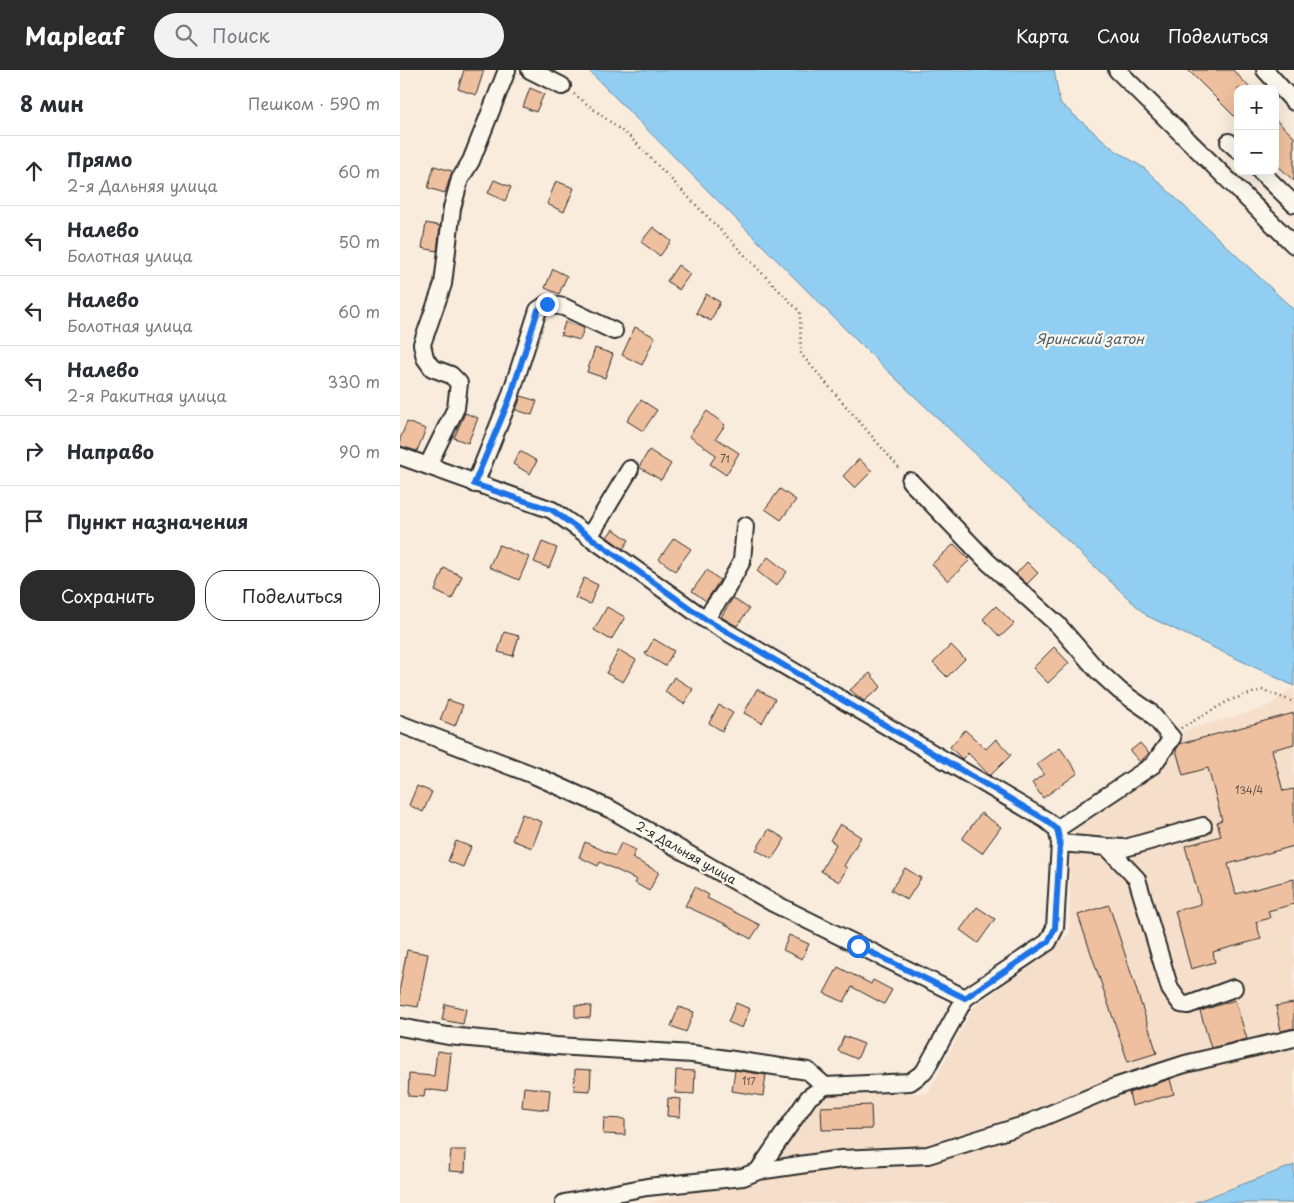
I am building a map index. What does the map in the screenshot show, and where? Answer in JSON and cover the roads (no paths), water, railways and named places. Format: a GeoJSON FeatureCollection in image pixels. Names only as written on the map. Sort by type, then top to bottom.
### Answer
{"type":"FeatureCollection","features":[{"type":"Feature","properties":{"kind":"street"},"geometry":{"type":"LineString","coordinates":[[428,465],[456,408],[458,382],[450,375],[432,368],[425,358],[422,344],[443,284],[452,208],[460,179],[471,162],[507,70]]}},
{"type":"Feature","properties":{"kind":"street"},"geometry":{"type":"LineString","coordinates":[[530,70],[562,86]]}},
{"type":"Feature","properties":{"kind":"street"},"geometry":{"type":"LineString","coordinates":[[1117,70],[1294,244]]}},
{"type":"Feature","properties":{"kind":"street"},"geometry":{"type":"LineString","coordinates":[[1265,70],[1294,102]]}},
{"type":"Feature","properties":{"kind":"street"},"geometry":{"type":"LineString","coordinates":[[1264,175],[1294,204]]}},
{"type":"Feature","properties":{"kind":"street"},"geometry":{"type":"LineString","coordinates":[[474,484],[510,398],[538,310],[547,304],[564,307],[614,332]]}},
{"type":"Feature","properties":{"kind":"street"},"geometry":{"type":"LineString","coordinates":[[400,456],[474,484],[552,510],[705,619],[1054,831],[1107,847],[1125,848],[1203,826]]}},
{"type":"Feature","properties":{"kind":"street"},"geometry":{"type":"LineString","coordinates":[[589,537],[630,469]]}},
{"type":"Feature","properties":{"kind":"street"},"geometry":{"type":"LineString","coordinates":[[910,481],[988,562],[1058,625],[1097,670],[1120,691],[1149,711],[1172,738],[1153,765],[1054,831]]}},
{"type":"Feature","properties":{"kind":"street"},"geometry":{"type":"LineString","coordinates":[[705,619],[726,590],[742,561],[745,526]]}},
{"type":"Feature","properties":{"kind":"street","name":"2-я Дальняя улица"},"geometry":{"type":"LineString","coordinates":[[400,724],[536,776],[612,810],[773,903],[965,998]]}},
{"type":"Feature","properties":{"kind":"street"},"geometry":{"type":"LineString","coordinates":[[758,1171],[809,1096],[825,1086],[910,1082],[924,1072],[965,998],[1048,942],[1055,928],[1054,831]]}},
{"type":"Feature","properties":{"kind":"street"},"geometry":{"type":"LineString","coordinates":[[1107,847],[1137,879],[1170,989],[1180,1004],[1188,1005],[1234,988]]}},
{"type":"Feature","properties":{"kind":"street"},"geometry":{"type":"LineString","coordinates":[[400,1027],[448,1036],[546,1045],[693,1054],[808,1071],[825,1086]]}},
{"type":"Feature","properties":{"kind":"street"},"geometry":{"type":"LineString","coordinates":[[564,1203],[647,1186],[743,1177],[758,1171],[841,1159],[928,1155],[1024,1125],[1117,1086],[1177,1066],[1294,1038]]}},
{"type":"Feature","properties":{"kind":"water","name":"Яринский затон"},"geometry":{"type":"Polygon","coordinates":[[[588,70],[1054,70],[1060,103],[1115,150],[1144,168],[1294,310],[1294,686],[1147,616],[873,357],[588,70]]]}},
{"type":"Feature","properties":{"kind":"water"},"geometry":{"type":"Polygon","coordinates":[[[1294,1165],[1294,1203],[1193,1203],[1294,1165]]]}}]}
